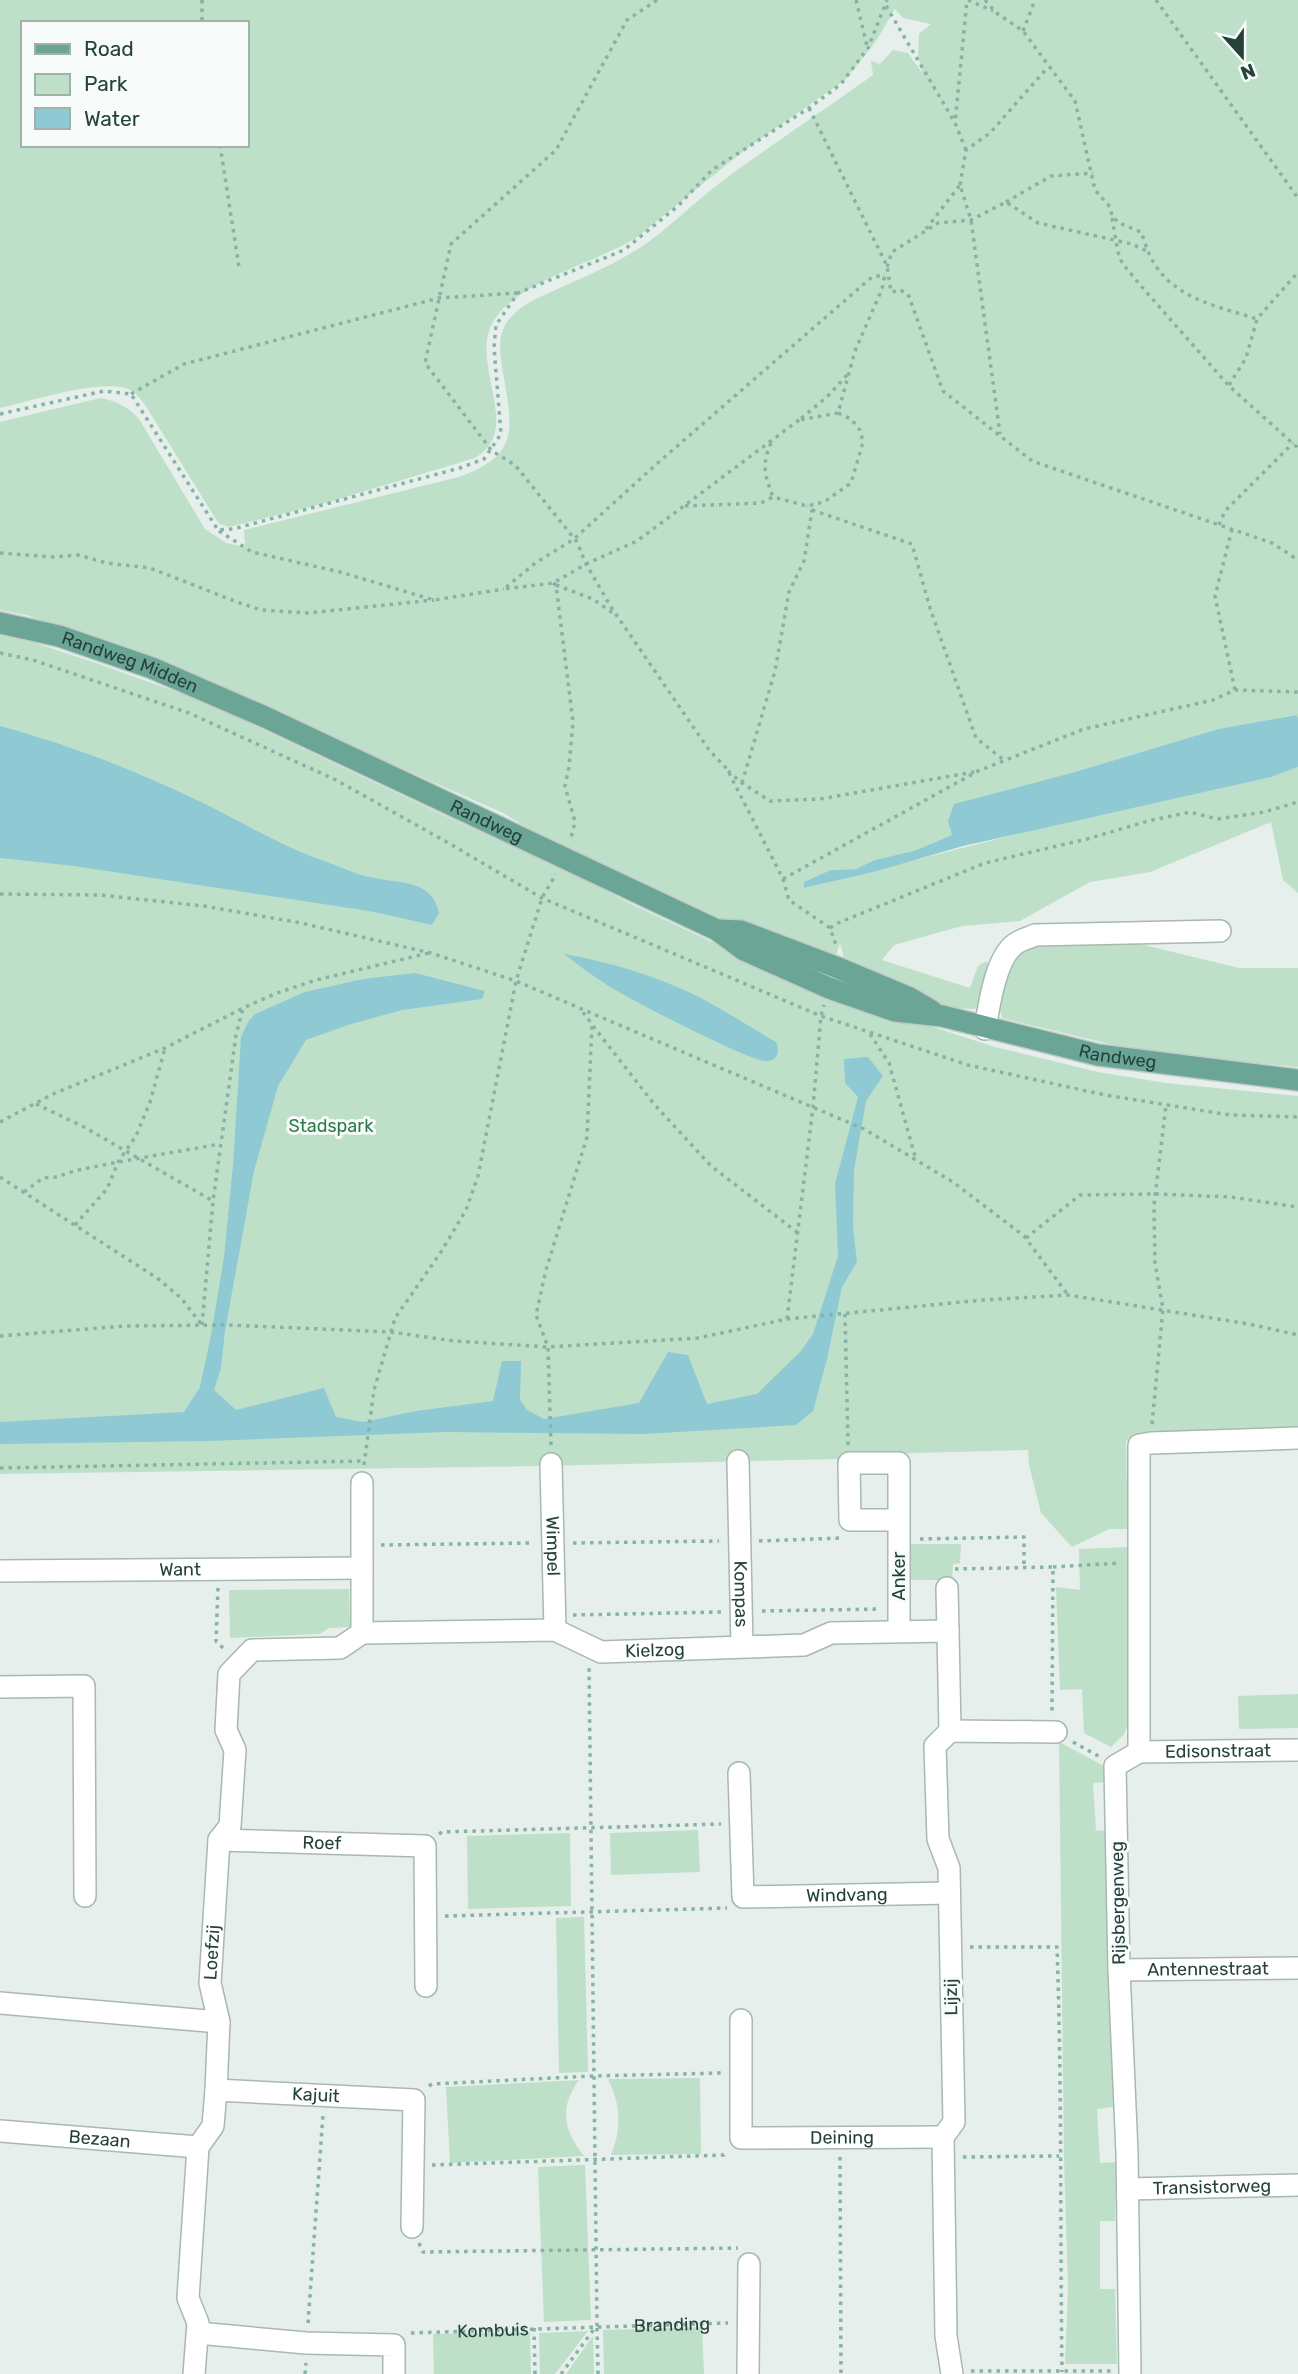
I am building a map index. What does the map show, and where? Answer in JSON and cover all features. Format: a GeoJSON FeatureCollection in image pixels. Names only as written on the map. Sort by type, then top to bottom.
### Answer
{"type":"FeatureCollection","features":[{"type":"Feature","properties":{"kind":"main road","name":"Randweg Midden"},"geometry":{"type":"LineString","coordinates":[[0,623],[59,636],[152,668],[257,713]]}},
{"type":"Feature","properties":{"kind":"main road","name":"Randweg"},"geometry":{"type":"LineString","coordinates":[[257,713],[716,930],[744,950],[829,988],[895,1011],[942,1016],[1098,1055],[1298,1080]]}},
{"type":"Feature","properties":{"kind":"main road","name":"Randweg"},"geometry":{"type":"LineString","coordinates":[[716,930],[741,931],[836,967],[910,998],[942,1016]]}},
{"type":"Feature","properties":{"kind":"street"},"geometry":{"type":"LineString","coordinates":[[985,1028],[993,988],[1003,961],[1013,945],[1035,935],[1220,931]]}},
{"type":"Feature","properties":{"kind":"street"},"geometry":{"type":"LineString","coordinates":[[1115,1766],[1139,1752],[1139,1445],[1298,1438]]}},
{"type":"Feature","properties":{"kind":"street","name":"Kompas"},"geometry":{"type":"LineString","coordinates":[[738,1461],[742,1646]]}},
{"type":"Feature","properties":{"kind":"street"},"geometry":{"type":"LineString","coordinates":[[849,1463],[850,1520],[899,1529]]}},
{"type":"Feature","properties":{"kind":"street","name":"Anker"},"geometry":{"type":"LineString","coordinates":[[849,1463],[899,1463],[900,1631]]}},
{"type":"Feature","properties":{"kind":"street","name":"Wimpel"},"geometry":{"type":"LineString","coordinates":[[551,1464],[555,1630]]}},
{"type":"Feature","properties":{"kind":"street"},"geometry":{"type":"LineString","coordinates":[[238,1665],[252,1650],[340,1648],[362,1633],[362,1483]]}},
{"type":"Feature","properties":{"kind":"street","name":"Want"},"geometry":{"type":"LineString","coordinates":[[0,1571],[362,1568]]}},
{"type":"Feature","properties":{"kind":"street"},"geometry":{"type":"LineString","coordinates":[[947,1588],[950,1731],[1054,1732]]}},
{"type":"Feature","properties":{"kind":"street","name":"Kielzog"},"geometry":{"type":"LineString","coordinates":[[362,1633],[555,1630],[601,1652],[804,1644],[831,1633],[948,1631]]}},
{"type":"Feature","properties":{"kind":"street","name":"Loefzij"},"geometry":{"type":"LineString","coordinates":[[194,2374],[198,2323],[188,2298],[198,2147],[213,2126],[216,2090],[219,2022],[211,1983],[219,1840],[230,1826],[235,1750],[226,1730],[229,1674],[238,1665]]}},
{"type":"Feature","properties":{"kind":"street"},"geometry":{"type":"LineString","coordinates":[[0,1687],[84,1686],[85,1896]]}},
{"type":"Feature","properties":{"kind":"street","name":"Lijzij"},"geometry":{"type":"LineString","coordinates":[[950,1731],[935,1746],[938,1839],[949,1868],[954,2122],[943,2147],[946,2336],[952,2372]]}},
{"type":"Feature","properties":{"kind":"street","name":"Edisonstraat"},"geometry":{"type":"LineString","coordinates":[[1139,1752],[1298,1750]]}},
{"type":"Feature","properties":{"kind":"street","name":"Rijsbergenweg"},"geometry":{"type":"LineString","coordinates":[[1115,1766],[1119,1970],[1128,2189],[1130,2373]]}},
{"type":"Feature","properties":{"kind":"street"},"geometry":{"type":"LineString","coordinates":[[739,1773],[743,1897]]}},
{"type":"Feature","properties":{"kind":"street","name":"Roef"},"geometry":{"type":"LineString","coordinates":[[219,1840],[425,1846]]}},
{"type":"Feature","properties":{"kind":"street"},"geometry":{"type":"LineString","coordinates":[[425,1846],[426,1986]]}},
{"type":"Feature","properties":{"kind":"street","name":"Windvang"},"geometry":{"type":"LineString","coordinates":[[743,1897],[948,1893]]}},
{"type":"Feature","properties":{"kind":"street","name":"Antennestraat"},"geometry":{"type":"LineString","coordinates":[[1119,1970],[1298,1968]]}},
{"type":"Feature","properties":{"kind":"street"},"geometry":{"type":"LineString","coordinates":[[0,2003],[219,2022]]}},
{"type":"Feature","properties":{"kind":"street"},"geometry":{"type":"LineString","coordinates":[[741,2020],[741,2138]]}},
{"type":"Feature","properties":{"kind":"street","name":"Kajuit"},"geometry":{"type":"LineString","coordinates":[[216,2090],[414,2099]]}},
{"type":"Feature","properties":{"kind":"street"},"geometry":{"type":"LineString","coordinates":[[412,2227],[414,2099]]}},
{"type":"Feature","properties":{"kind":"street","name":"Bezaan"},"geometry":{"type":"LineString","coordinates":[[0,2131],[198,2147]]}},
{"type":"Feature","properties":{"kind":"street","name":"Deining"},"geometry":{"type":"LineString","coordinates":[[741,2138],[840,2138],[943,2147]]}},
{"type":"Feature","properties":{"kind":"street","name":"Transistorweg"},"geometry":{"type":"LineString","coordinates":[[1128,2189],[1298,2185]]}},
{"type":"Feature","properties":{"kind":"street"},"geometry":{"type":"LineString","coordinates":[[748,2374],[749,2264]]}},
{"type":"Feature","properties":{"kind":"street"},"geometry":{"type":"LineString","coordinates":[[198,2333],[306,2343],[394,2345],[394,2374]]}},
{"type":"Feature","properties":{"kind":"path"},"geometry":{"type":"LineString","coordinates":[[202,0],[202,21]]}},
{"type":"Feature","properties":{"kind":"path"},"geometry":{"type":"LineString","coordinates":[[657,0],[627,20],[556,150],[451,244],[425,363],[492,451],[515,465],[574,539],[611,607],[696,732],[742,783],[770,801],[820,799],[978,771]]}},
{"type":"Feature","properties":{"kind":"path"},"geometry":{"type":"LineString","coordinates":[[856,0],[868,48]]}},
{"type":"Feature","properties":{"kind":"path"},"geometry":{"type":"LineString","coordinates":[[956,123],[967,0],[995,12],[1023,31],[1075,101],[1095,190],[1110,206],[1122,263],[1229,386],[1298,448]]}},
{"type":"Feature","properties":{"kind":"path"},"geometry":{"type":"LineString","coordinates":[[985,0],[995,12]]}},
{"type":"Feature","properties":{"kind":"path"},"geometry":{"type":"LineString","coordinates":[[1023,31],[1035,0]]}},
{"type":"Feature","properties":{"kind":"path"},"geometry":{"type":"LineString","coordinates":[[1156,0],[1298,198]]}},
{"type":"Feature","properties":{"kind":"path"},"geometry":{"type":"LineString","coordinates":[[0,414],[104,391],[131,394],[184,364],[439,298],[518,293],[624,250],[678,206],[712,170],[810,108],[842,83],[868,48],[886,3]]}},
{"type":"Feature","properties":{"kind":"path"},"geometry":{"type":"LineString","coordinates":[[886,3],[956,123],[966,150],[960,185],[971,220],[1001,436]]}},
{"type":"Feature","properties":{"kind":"path"},"geometry":{"type":"LineString","coordinates":[[966,150],[990,133],[1048,67]]}},
{"type":"Feature","properties":{"kind":"path"},"geometry":{"type":"LineString","coordinates":[[810,108],[887,266],[891,292],[900,290],[908,294],[943,391],[1032,461],[1272,543],[1298,561]]}},
{"type":"Feature","properties":{"kind":"path"},"geometry":{"type":"LineString","coordinates":[[220,147],[240,267]]}},
{"type":"Feature","properties":{"kind":"path"},"geometry":{"type":"LineString","coordinates":[[838,413],[855,351],[882,289],[892,252],[938,223],[971,220],[1051,176],[1093,173]]}},
{"type":"Feature","properties":{"kind":"path"},"geometry":{"type":"LineString","coordinates":[[923,233],[960,185]]}},
{"type":"Feature","properties":{"kind":"path"},"geometry":{"type":"LineString","coordinates":[[1006,202],[1038,223],[1132,244],[1149,252]]}},
{"type":"Feature","properties":{"kind":"path"},"geometry":{"type":"LineString","coordinates":[[1112,216],[1119,223],[1140,232],[1153,263],[1169,283],[1195,299],[1257,319]]}},
{"type":"Feature","properties":{"kind":"path"},"geometry":{"type":"LineString","coordinates":[[1229,386],[1246,358],[1257,319],[1298,272]]}},
{"type":"Feature","properties":{"kind":"path"},"geometry":{"type":"LineString","coordinates":[[504,589],[534,564],[574,539],[862,285],[872,277],[885,275]]}},
{"type":"Feature","properties":{"kind":"path"},"geometry":{"type":"LineString","coordinates":[[218,530],[233,529],[460,468],[484,459],[492,451],[501,434],[494,347],[496,325],[518,293]]}},
{"type":"Feature","properties":{"kind":"path"},"geometry":{"type":"LineString","coordinates":[[0,553],[54,557],[78,555],[107,563],[150,568],[261,610],[308,613],[554,584],[586,564],[637,541],[772,442],[827,397],[850,373]]}},
{"type":"Feature","properties":{"kind":"path"},"geometry":{"type":"LineString","coordinates":[[131,394],[218,530],[252,552],[340,572],[434,600]]}},
{"type":"Feature","properties":{"kind":"path"},"geometry":{"type":"LineString","coordinates":[[799,420],[838,413],[851,419],[860,430],[863,442],[851,483],[824,502],[807,506]]}},
{"type":"Feature","properties":{"kind":"path"},"geometry":{"type":"LineString","coordinates":[[772,442],[765,459],[765,476],[773,497]]}},
{"type":"Feature","properties":{"kind":"path"},"geometry":{"type":"LineString","coordinates":[[1220,525],[1225,511],[1293,443]]}},
{"type":"Feature","properties":{"kind":"path"},"geometry":{"type":"LineString","coordinates":[[685,506],[761,503],[773,497],[807,506],[912,544],[930,608],[976,738],[1005,761]]}},
{"type":"Feature","properties":{"kind":"path"},"geometry":{"type":"LineString","coordinates":[[742,783],[775,671],[789,592],[804,561],[812,510]]}},
{"type":"Feature","properties":{"kind":"path"},"geometry":{"type":"LineString","coordinates":[[1232,529],[1214,596],[1235,690]]}},
{"type":"Feature","properties":{"kind":"path"},"geometry":{"type":"LineString","coordinates":[[554,584],[593,599],[621,619]]}},
{"type":"Feature","properties":{"kind":"path"},"geometry":{"type":"LineString","coordinates":[[366,1443],[374,1390],[395,1318],[441,1252],[466,1210],[474,1187],[516,981],[542,898],[565,859],[575,822],[565,786],[573,722],[554,584]]}},
{"type":"Feature","properties":{"kind":"path"},"geometry":{"type":"LineString","coordinates":[[783,879],[978,771],[1084,729],[1213,700],[1235,690],[1298,692]]}},
{"type":"Feature","properties":{"kind":"path"},"geometry":{"type":"LineString","coordinates":[[727,769],[783,879],[789,900],[830,928],[839,958],[836,967]]}},
{"type":"Feature","properties":{"kind":"path"},"geometry":{"type":"LineString","coordinates":[[830,928],[985,863],[1169,816],[1190,812],[1217,819],[1264,812],[1298,802]]}},
{"type":"Feature","properties":{"kind":"path"},"geometry":{"type":"LineString","coordinates":[[0,894],[100,895],[204,906],[301,923],[431,953],[516,981],[864,1129],[953,1182],[1026,1238],[1068,1295]]}},
{"type":"Feature","properties":{"kind":"path"},"geometry":{"type":"LineString","coordinates":[[0,1122],[87,1079],[165,1048],[243,1008],[316,980],[431,953]]}},
{"type":"Feature","properties":{"kind":"path"},"geometry":{"type":"LineString","coordinates":[[787,1319],[813,1107],[821,1016],[829,988]]}},
{"type":"Feature","properties":{"kind":"path"},"geometry":{"type":"LineString","coordinates":[[202,1325],[220,1144],[236,1035],[243,1008]]}},
{"type":"Feature","properties":{"kind":"path"},"geometry":{"type":"LineString","coordinates":[[581,1010],[654,1104],[711,1166],[798,1233]]}},
{"type":"Feature","properties":{"kind":"path"},"geometry":{"type":"LineString","coordinates":[[551,1436],[548,1347],[536,1315],[546,1270],[587,1137],[592,1024]]}},
{"type":"Feature","properties":{"kind":"path"},"geometry":{"type":"LineString","coordinates":[[869,1032],[889,1063],[916,1160]]}},
{"type":"Feature","properties":{"kind":"path"},"geometry":{"type":"LineString","coordinates":[[75,1225],[107,1189],[118,1162],[144,1119],[165,1048]]}},
{"type":"Feature","properties":{"kind":"path"},"geometry":{"type":"LineString","coordinates":[[36,1104],[127,1151],[213,1201]]}},
{"type":"Feature","properties":{"kind":"path"},"geometry":{"type":"LineString","coordinates":[[1139,1445],[1140,1438],[1149,1431],[1152,1424],[1163,1309],[1155,1263],[1156,1194],[1166,1105]]}},
{"type":"Feature","properties":{"kind":"path"},"geometry":{"type":"LineString","coordinates":[[24,1193],[43,1178],[220,1144]]}},
{"type":"Feature","properties":{"kind":"path"},"geometry":{"type":"LineString","coordinates":[[0,1177],[157,1279],[181,1298],[202,1325]]}},
{"type":"Feature","properties":{"kind":"path"},"geometry":{"type":"LineString","coordinates":[[1026,1238],[1080,1195],[1231,1197],[1298,1208]]}},
{"type":"Feature","properties":{"kind":"path"},"geometry":{"type":"LineString","coordinates":[[0,1336],[125,1325],[228,1325],[391,1332],[454,1341],[548,1347],[698,1338],[787,1319],[983,1300],[1068,1295],[1163,1309],[1298,1335]]}},
{"type":"Feature","properties":{"kind":"path"},"geometry":{"type":"LineString","coordinates":[[842,1315],[849,1463]]}},
{"type":"Feature","properties":{"kind":"path"},"geometry":{"type":"LineString","coordinates":[[0,1468],[365,1461]]}},
{"type":"Feature","properties":{"kind":"path"},"geometry":{"type":"LineString","coordinates":[[378,1545],[842,1538],[842,1520],[850,1520]]}},
{"type":"Feature","properties":{"kind":"path"},"geometry":{"type":"LineString","coordinates":[[899,1529],[1024,1537],[1024,1567]]}},
{"type":"Feature","properties":{"kind":"path"},"geometry":{"type":"LineString","coordinates":[[947,1588],[955,1580],[956,1569],[1138,1563]]}},
{"type":"Feature","properties":{"kind":"path"},"geometry":{"type":"LineString","coordinates":[[1053,1567],[1054,1732],[1115,1766]]}},
{"type":"Feature","properties":{"kind":"path"},"geometry":{"type":"LineString","coordinates":[[218,1569],[216,1641],[238,1665]]}},
{"type":"Feature","properties":{"kind":"path"},"geometry":{"type":"LineString","coordinates":[[589,1646],[598,2374]]}},
{"type":"Feature","properties":{"kind":"path"},"geometry":{"type":"LineString","coordinates":[[425,1846],[442,1832],[741,1823]]}},
{"type":"Feature","properties":{"kind":"path"},"geometry":{"type":"LineString","coordinates":[[426,1916],[729,1908],[743,1897]]}},
{"type":"Feature","properties":{"kind":"path"},"geometry":{"type":"LineString","coordinates":[[950,1947],[1057,1947],[1061,2055],[1059,2156],[1062,2372]]}},
{"type":"Feature","properties":{"kind":"path"},"geometry":{"type":"LineString","coordinates":[[414,2099],[432,2084],[593,2076],[741,2073]]}},
{"type":"Feature","properties":{"kind":"path"},"geometry":{"type":"LineString","coordinates":[[305,2374],[324,2095]]}},
{"type":"Feature","properties":{"kind":"path"},"geometry":{"type":"LineString","coordinates":[[413,2166],[724,2155],[741,2138]]}},
{"type":"Feature","properties":{"kind":"path"},"geometry":{"type":"LineString","coordinates":[[840,2138],[841,2374]]}},
{"type":"Feature","properties":{"kind":"path"},"geometry":{"type":"LineString","coordinates":[[943,2147],[1059,2156]]}},
{"type":"Feature","properties":{"kind":"path"},"geometry":{"type":"LineString","coordinates":[[412,2227],[423,2252],[737,2248],[749,2264]]}},
{"type":"Feature","properties":{"kind":"path","name":"Branding"},"geometry":{"type":"LineString","coordinates":[[597,2325],[748,2322]]}},
{"type":"Feature","properties":{"kind":"path"},"geometry":{"type":"LineString","coordinates":[[561,2374],[597,2325]]}},
{"type":"Feature","properties":{"kind":"path","name":"Kombuis"},"geometry":{"type":"LineString","coordinates":[[394,2345],[412,2332],[597,2325]]}},
{"type":"Feature","properties":{"kind":"path"},"geometry":{"type":"LineString","coordinates":[[534,2328],[536,2374]]}},
{"type":"Feature","properties":{"kind":"path"},"geometry":{"type":"LineString","coordinates":[[952,2372],[1130,2373]]}},
{"type":"Feature","properties":{"kind":"green space"},"geometry":{"type":"Polygon","coordinates":[[[0,0],[1298,0],[1298,718],[1295,715],[1218,729],[1068,774],[952,835],[914,851],[856,869],[831,870],[805,888],[1037,829],[1270,777],[1298,767],[1298,893],[1283,880],[1271,822],[1150,872],[1090,882],[1020,921],[962,926],[894,945],[882,960],[970,988],[978,966],[986,961],[992,969],[983,1001],[975,1009],[952,1008],[843,964],[840,943],[834,962],[709,917],[557,845],[503,813],[231,693],[97,638],[26,615],[0,610],[0,422],[100,398],[122,405],[139,419],[205,529],[226,543],[245,547],[244,530],[459,477],[480,468],[504,447],[508,435],[508,405],[500,346],[504,328],[511,317],[535,299],[610,265],[649,241],[725,179],[873,75],[871,61],[880,64],[893,50],[908,53],[922,73],[918,55],[919,34],[931,24],[903,18],[895,9],[876,41],[845,80],[746,149],[636,238],[543,282],[509,303],[497,316],[488,333],[487,352],[496,429],[489,445],[475,458],[322,504],[229,527],[219,524],[145,405],[131,390],[112,386],[97,387],[45,396],[0,408],[0,0]]]}},
{"type":"Feature","properties":{"kind":"green space","name":"Stadspark"},"geometry":{"type":"Polygon","coordinates":[[[0,635],[29,641],[205,702],[576,875],[725,948],[835,995],[995,1047],[1098,1072],[1166,1083],[1298,1096],[1298,1432],[1132,1436],[1126,1441],[1128,1529],[1109,1529],[1072,1547],[1041,1513],[1028,1450],[840,1455],[839,1459],[543,1466],[0,1474],[0,635]]]}},
{"type":"Feature","properties":{"kind":"green space"},"geometry":{"type":"Polygon","coordinates":[[[1047,942],[1140,944],[1239,968],[1298,968],[1298,1067],[1165,1054],[1118,1046],[1002,1018],[998,999],[1006,970],[1024,949],[1047,942]]]}},
{"type":"Feature","properties":{"kind":"green space"},"geometry":{"type":"Polygon","coordinates":[[[908,1544],[961,1544],[960,1563],[953,1564],[952,1580],[908,1580],[908,1544]]]}},
{"type":"Feature","properties":{"kind":"green space"},"geometry":{"type":"Polygon","coordinates":[[[1129,1547],[1129,1721],[1124,1734],[1111,1747],[1084,1733],[1082,1689],[1060,1690],[1056,1587],[1080,1590],[1079,1549],[1129,1547]]]}},
{"type":"Feature","properties":{"kind":"green space"},"geometry":{"type":"Polygon","coordinates":[[[349,1589],[350,1627],[329,1628],[320,1634],[230,1638],[229,1590],[349,1589]]]}},
{"type":"Feature","properties":{"kind":"green space"},"geometry":{"type":"Polygon","coordinates":[[[1298,1694],[1298,1728],[1239,1729],[1238,1696],[1298,1694]]]}},
{"type":"Feature","properties":{"kind":"green space"},"geometry":{"type":"Polygon","coordinates":[[[1059,1742],[1106,1767],[1107,1782],[1093,1783],[1096,1831],[1110,1830],[1113,2107],[1097,2109],[1100,2163],[1116,2162],[1115,2221],[1100,2221],[1100,2289],[1115,2289],[1117,2364],[1065,2364],[1068,2288],[1059,1742]]]}},
{"type":"Feature","properties":{"kind":"green space"},"geometry":{"type":"Polygon","coordinates":[[[698,1830],[700,1872],[611,1875],[610,1833],[698,1830]]]}},
{"type":"Feature","properties":{"kind":"green space"},"geometry":{"type":"Polygon","coordinates":[[[570,1833],[571,1906],[468,1909],[467,1836],[570,1833]]]}},
{"type":"Feature","properties":{"kind":"green space"},"geometry":{"type":"Polygon","coordinates":[[[584,1917],[588,2072],[559,2073],[556,1918],[584,1917]]]}},
{"type":"Feature","properties":{"kind":"green space"},"geometry":{"type":"Polygon","coordinates":[[[700,2078],[701,2154],[611,2155],[617,2135],[618,2108],[608,2079],[700,2078]]]}},
{"type":"Feature","properties":{"kind":"green space"},"geometry":{"type":"Polygon","coordinates":[[[579,2080],[568,2100],[566,2118],[572,2137],[584,2156],[450,2163],[446,2087],[579,2080]]]}},
{"type":"Feature","properties":{"kind":"green space"},"geometry":{"type":"Polygon","coordinates":[[[585,2165],[591,2320],[544,2322],[538,2167],[585,2165]]]}},
{"type":"Feature","properties":{"kind":"green space"},"geometry":{"type":"Polygon","coordinates":[[[702,2327],[704,2374],[604,2374],[603,2330],[702,2327]]]}},
{"type":"Feature","properties":{"kind":"green space"},"geometry":{"type":"Polygon","coordinates":[[[588,2331],[555,2374],[540,2374],[539,2333],[588,2331]]]}},
{"type":"Feature","properties":{"kind":"green space"},"geometry":{"type":"Polygon","coordinates":[[[530,2332],[531,2374],[434,2374],[433,2334],[530,2332]]]}},
{"type":"Feature","properties":{"kind":"green space"},"geometry":{"type":"Polygon","coordinates":[[[593,2336],[594,2374],[566,2374],[593,2336]]]}},
{"type":"Feature","properties":{"kind":"water"},"geometry":{"type":"Polygon","coordinates":[[[1296,715],[1298,767],[1271,777],[963,846],[877,871],[804,888],[804,882],[831,870],[856,869],[875,860],[914,851],[952,835],[948,821],[954,804],[1068,774],[1218,729],[1296,715]]]}},
{"type":"Feature","properties":{"kind":"water"},"geometry":{"type":"Polygon","coordinates":[[[0,726],[77,750],[150,779],[307,855],[358,874],[412,884],[429,894],[439,913],[432,925],[369,911],[74,866],[0,858],[0,726]]]}},
{"type":"Feature","properties":{"kind":"water"},"geometry":{"type":"Polygon","coordinates":[[[564,954],[632,970],[697,996],[776,1042],[777,1055],[766,1061],[713,1040],[616,990],[564,954]]]}},
{"type":"Feature","properties":{"kind":"water"},"geometry":{"type":"Polygon","coordinates":[[[415,973],[485,991],[482,999],[402,1010],[306,1040],[278,1086],[254,1171],[225,1331],[221,1368],[214,1390],[236,1410],[324,1388],[336,1417],[363,1422],[416,1411],[493,1401],[502,1361],[521,1361],[520,1400],[527,1410],[544,1419],[639,1403],[668,1352],[688,1355],[707,1404],[757,1394],[801,1351],[813,1334],[838,1256],[835,1184],[858,1097],[845,1083],[844,1059],[868,1057],[883,1076],[866,1101],[854,1170],[853,1227],[857,1262],[842,1287],[813,1411],[796,1425],[644,1434],[445,1432],[210,1441],[0,1444],[0,1422],[184,1412],[200,1387],[224,1257],[241,1037],[248,1022],[255,1014],[305,992],[363,979],[415,973]]]}}]}
